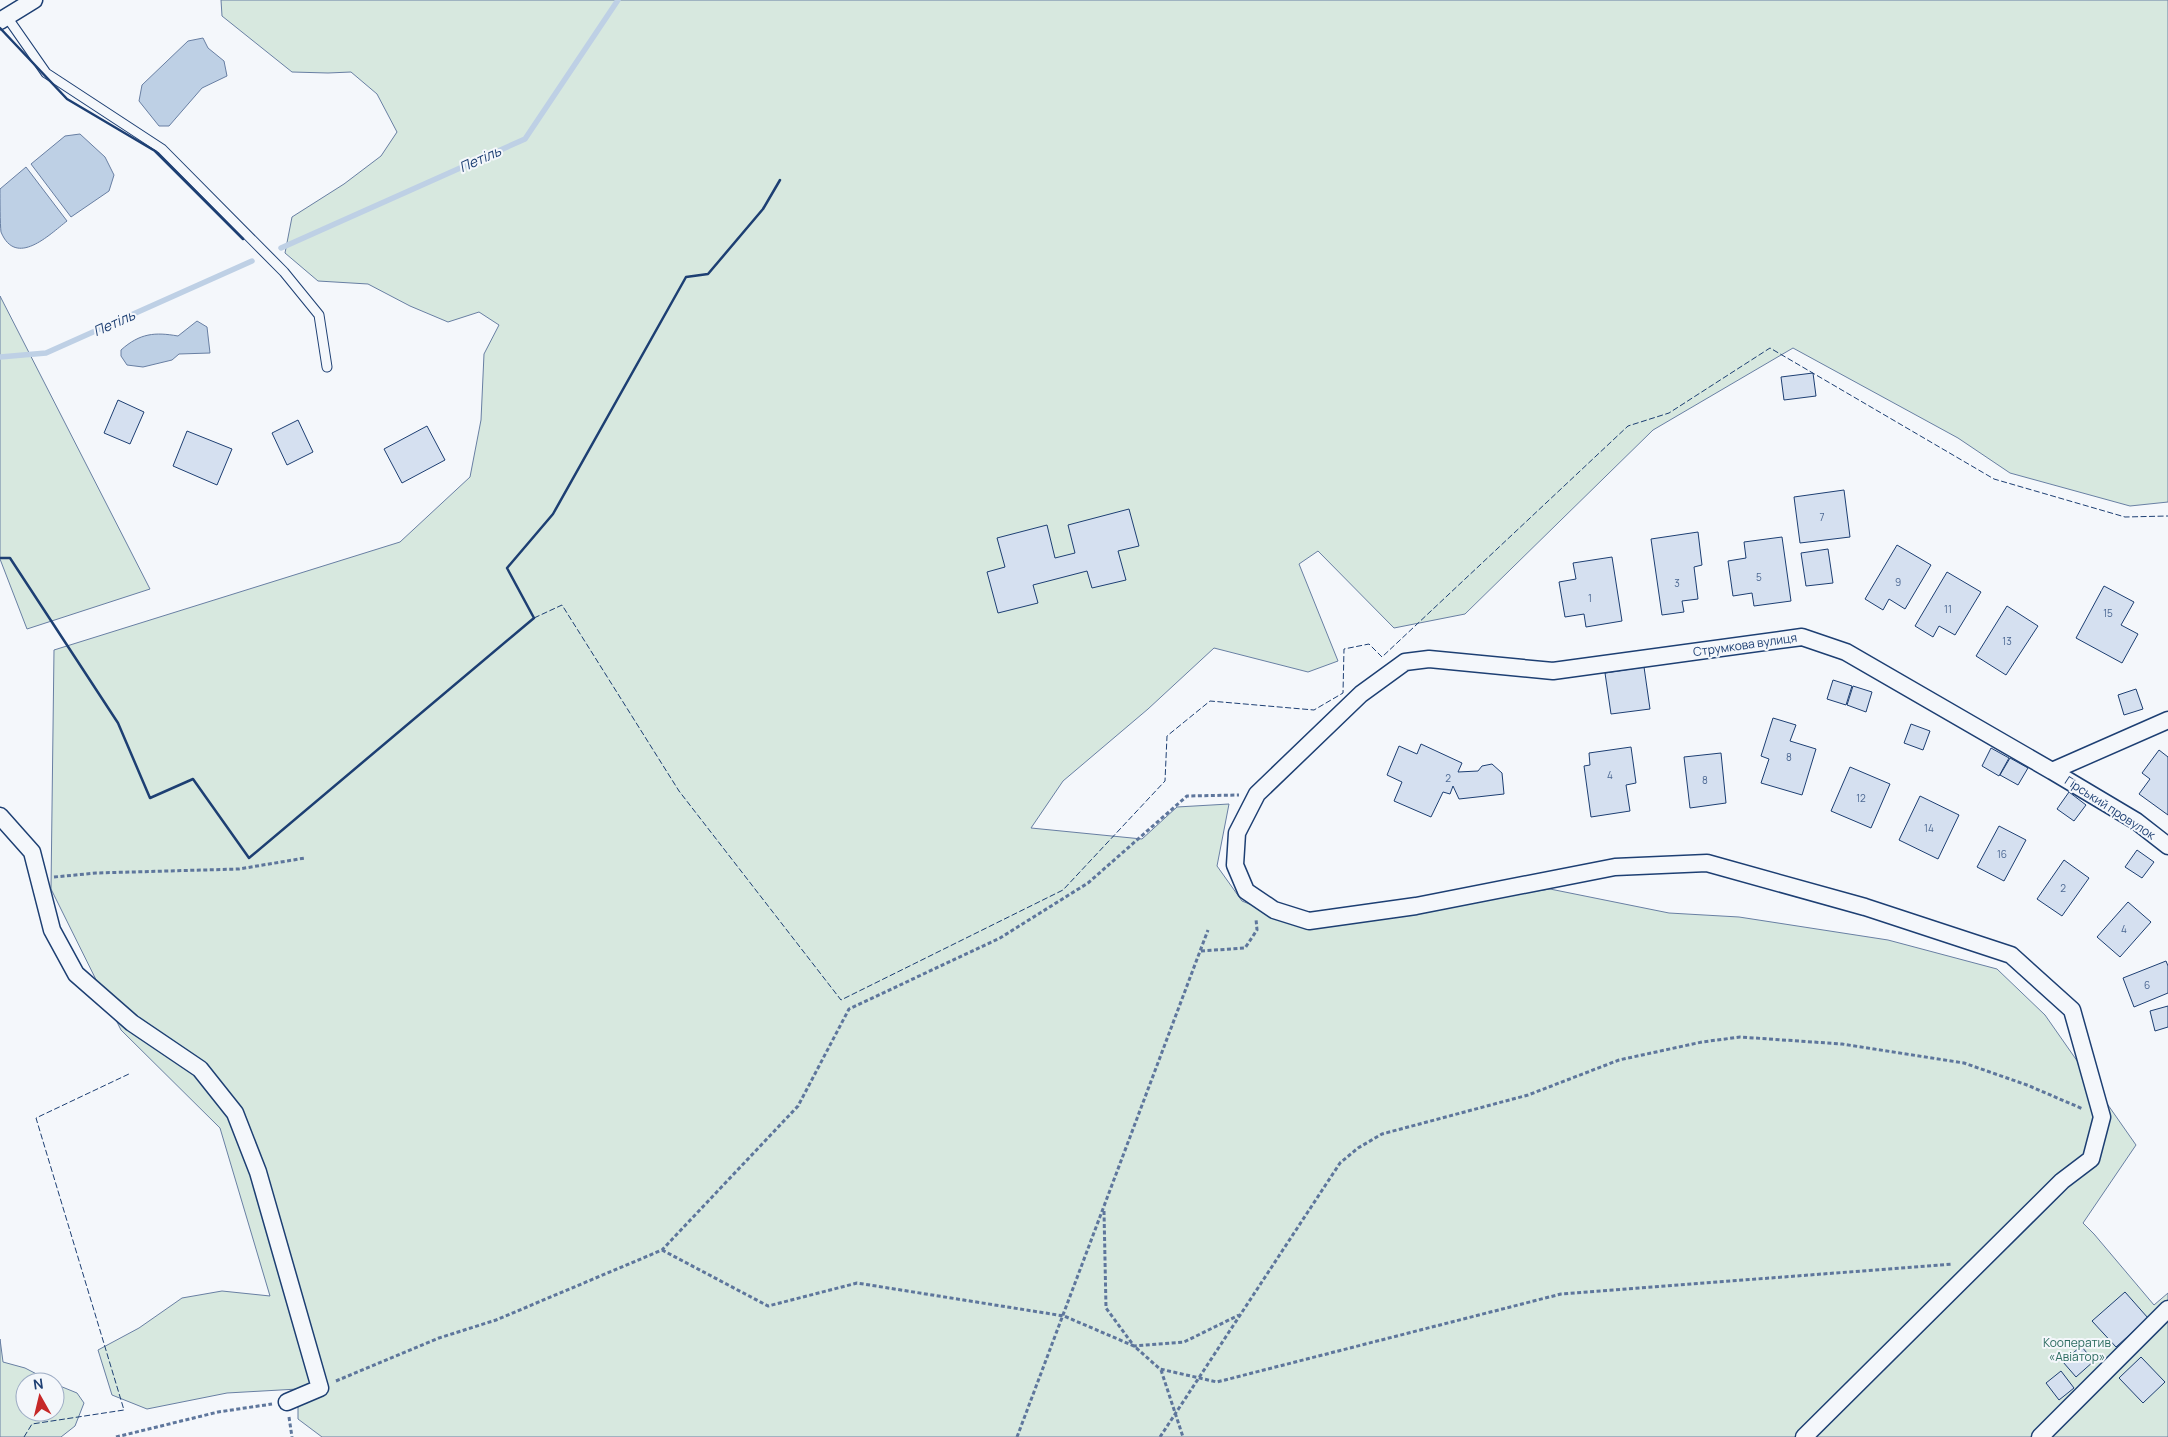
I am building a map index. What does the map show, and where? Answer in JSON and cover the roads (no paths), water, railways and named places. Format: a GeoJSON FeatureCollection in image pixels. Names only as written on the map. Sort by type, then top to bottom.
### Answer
{"type":"FeatureCollection","features":[{"type":"Feature","properties":{"kind":"street"},"geometry":{"type":"LineString","coordinates":[[3,19],[34,0]]}},
{"type":"Feature","properties":{"kind":"street","name":"Струмкова вулиця"},"geometry":{"type":"LineString","coordinates":[[1804,1437],[2062,1181],[2091,1159],[2102,1117],[2072,1010],[2011,955],[1865,907],[1707,862],[1615,867],[1416,906],[1309,921],[1274,910],[1246,890],[1235,865],[1237,833],[1257,794],[1362,694],[1405,662],[1429,658],[1553,671],[1802,637],[1846,652],[2052,771]]}},
{"type":"Feature","properties":{"kind":"street"},"geometry":{"type":"LineString","coordinates":[[2052,771],[2168,720]]}},
{"type":"Feature","properties":{"kind":"street","name":"Гірський провулок"},"geometry":{"type":"LineString","coordinates":[[2052,771],[2136,821],[2168,846]]}},
{"type":"Feature","properties":{"kind":"street"},"geometry":{"type":"LineString","coordinates":[[0,816],[32,852],[52,930],[76,974],[132,1024],[200,1069],[235,1113],[258,1172],[320,1388],[287,1402]]}},
{"type":"Feature","properties":{"kind":"street"},"geometry":{"type":"LineString","coordinates":[[2040,1437],[2168,1309]]}},
{"type":"Feature","properties":{"kind":"lane"},"geometry":{"type":"LineString","coordinates":[[3,19],[46,73],[162,149],[284,272],[319,315],[328,366]]}},
{"type":"Feature","properties":{"kind":"water"},"geometry":{"type":"Polygon","coordinates":[[[203,38],[208,48],[224,61],[227,76],[202,88],[169,126],[159,126],[139,101],[142,85],[188,41],[203,38]]]}},
{"type":"Feature","properties":{"kind":"water"},"geometry":{"type":"Polygon","coordinates":[[[80,134],[105,157],[114,175],[109,191],[71,217],[31,164],[65,136],[80,134]]]}},
{"type":"Feature","properties":{"kind":"water"},"geometry":{"type":"Polygon","coordinates":[[[26,167],[67,221],[42,240],[24,248],[15,247],[7,242],[1,232],[0,189],[26,167]]]}},
{"type":"Feature","properties":{"kind":"water"},"geometry":{"type":"Polygon","coordinates":[[[197,321],[207,327],[210,353],[179,354],[172,360],[143,367],[127,365],[121,356],[121,350],[141,337],[155,334],[178,336],[197,321]]]}},
{"type":"Feature","properties":{"kind":"waterway","name":"Петіль"},"geometry":{"type":"LineString","coordinates":[[281,248],[525,139],[618,0]]}},
{"type":"Feature","properties":{"kind":"waterway","name":"Петіль"},"geometry":{"type":"LineString","coordinates":[[0,357],[46,353],[252,261]]}},
{"type":"Feature","properties":{"kind":"park label","name":"Кооператив «Авіатор»"},"geometry":{"type":"Point","coordinates":[2077,1350]}}]}
